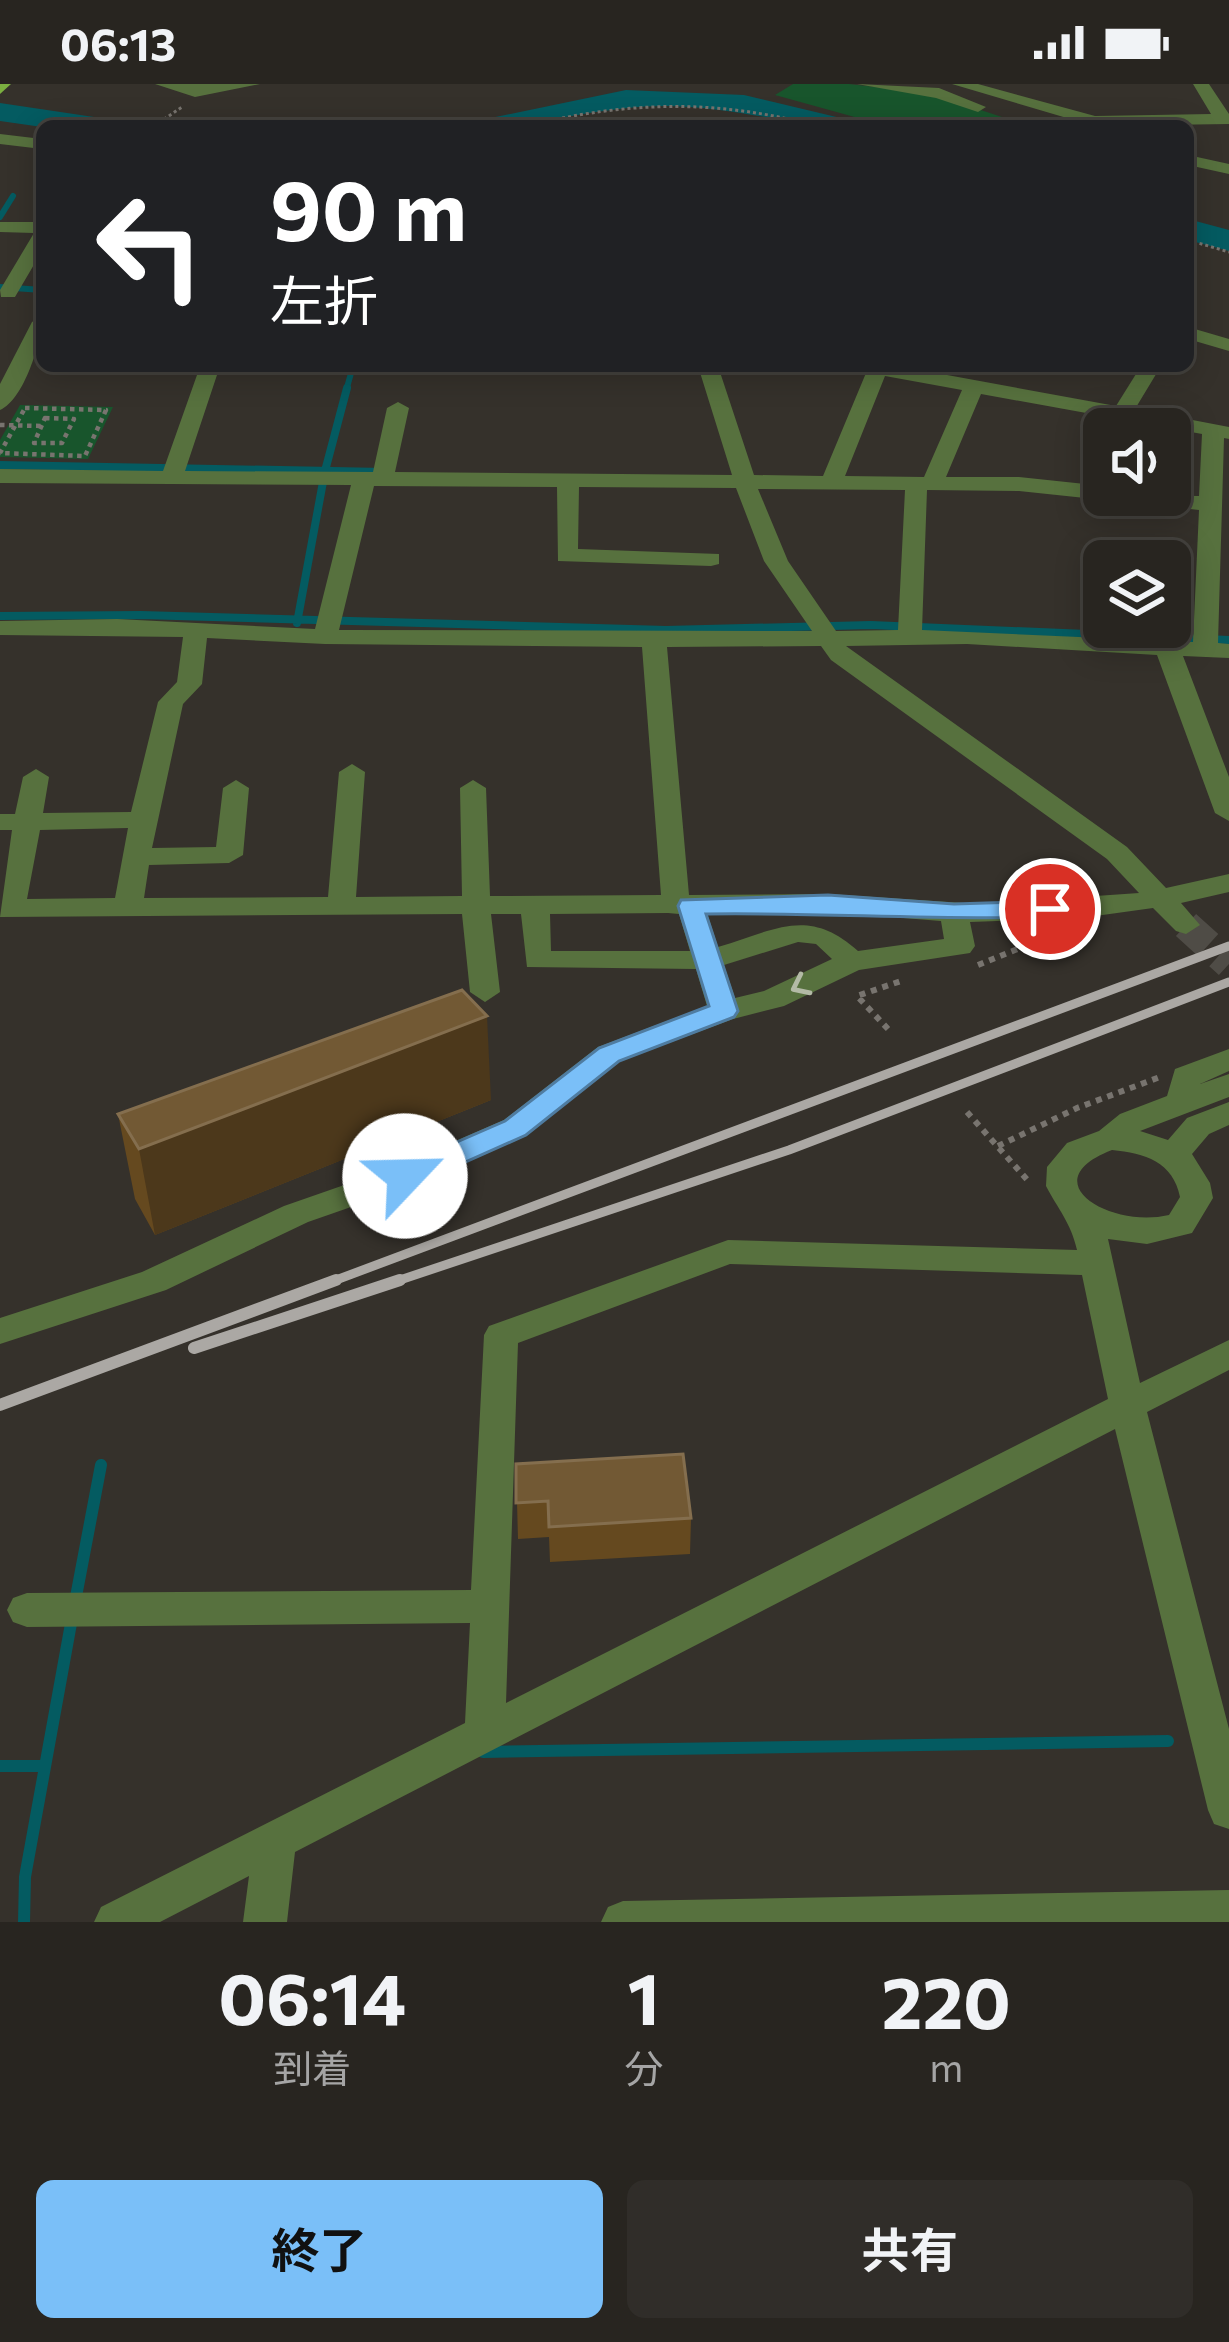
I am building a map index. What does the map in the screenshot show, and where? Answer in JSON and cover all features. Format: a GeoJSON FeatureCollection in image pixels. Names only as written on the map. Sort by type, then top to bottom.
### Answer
{"type":"FeatureCollection","features":[{"type":"Feature","properties":{"kind":"street"},"geometry":{"type":"LineString","coordinates":[[164,84],[195,92],[252,84]]}},
{"type":"Feature","properties":{"kind":"street"},"geometry":{"type":"LineString","coordinates":[[865,84],[939,93],[1022,120]]}},
{"type":"Feature","properties":{"kind":"street"},"geometry":{"type":"LineString","coordinates":[[960,84],[1090,120]]}},
{"type":"Feature","properties":{"kind":"street"},"geometry":{"type":"LineString","coordinates":[[1201,84],[1226,119]]}},
{"type":"Feature","properties":{"kind":"street"},"geometry":{"type":"LineString","coordinates":[[1160,120],[1226,119]]}},
{"type":"Feature","properties":{"kind":"street"},"geometry":{"type":"LineString","coordinates":[[0,139],[36,143]]}},
{"type":"Feature","properties":{"kind":"street"},"geometry":{"type":"LineString","coordinates":[[1194,161],[1229,170]]}},
{"type":"Feature","properties":{"kind":"street"},"geometry":{"type":"LineString","coordinates":[[2,227],[36,230]]}},
{"type":"Feature","properties":{"kind":"street"},"geometry":{"type":"LineString","coordinates":[[11,293],[36,243]]}},
{"type":"Feature","properties":{"kind":"street"},"geometry":{"type":"LineString","coordinates":[[0,404],[36,334]]}},
{"type":"Feature","properties":{"kind":"street"},"geometry":{"type":"LineString","coordinates":[[1194,335],[1229,345]]}},
{"type":"Feature","properties":{"kind":"street"},"geometry":{"type":"LineString","coordinates":[[172,478],[209,372]]}},
{"type":"Feature","properties":{"kind":"street"},"geometry":{"type":"LineString","coordinates":[[709,372],[776,562],[827,639],[864,674],[1117,854],[1186,925]]}},
{"type":"Feature","properties":{"kind":"street"},"geometry":{"type":"LineString","coordinates":[[831,484],[869,372]]}},
{"type":"Feature","properties":{"kind":"street"},"geometry":{"type":"LineString","coordinates":[[895,372],[1087,408]]}},
{"type":"Feature","properties":{"kind":"street"},"geometry":{"type":"LineString","coordinates":[[1125,408],[1146,372]]}},
{"type":"Feature","properties":{"kind":"street"},"geometry":{"type":"LineString","coordinates":[[910,638],[924,484],[973,388]]}},
{"type":"Feature","properties":{"kind":"street"},"geometry":{"type":"LineString","coordinates":[[326,637],[398,408]]}},
{"type":"Feature","properties":{"kind":"street"},"geometry":{"type":"LineString","coordinates":[[1184,648],[1217,650],[1210,504],[1221,432],[1191,427]]}},
{"type":"Feature","properties":{"kind":"street"},"geometry":{"type":"LineString","coordinates":[[0,476],[1019,484],[1083,491]]}},
{"type":"Feature","properties":{"kind":"street"},"geometry":{"type":"LineString","coordinates":[[568,481],[566,556],[711,559]]}},
{"type":"Feature","properties":{"kind":"street"},"geometry":{"type":"LineString","coordinates":[[1191,502],[1210,504]]}},
{"type":"Feature","properties":{"kind":"street"},"geometry":{"type":"LineString","coordinates":[[128,907],[171,702],[189,684],[196,631]]}},
{"type":"Feature","properties":{"kind":"street"},"geometry":{"type":"LineString","coordinates":[[2,634],[196,631],[326,637],[910,638],[1083,644]]}},
{"type":"Feature","properties":{"kind":"street"},"geometry":{"type":"LineString","coordinates":[[654,640],[683,906],[724,1011]]}},
{"type":"Feature","properties":{"kind":"street"},"geometry":{"type":"LineString","coordinates":[[1167,648],[1229,813]]}},
{"type":"Feature","properties":{"kind":"street"},"geometry":{"type":"LineString","coordinates":[[341,907],[352,772]]}},
{"type":"Feature","properties":{"kind":"street"},"geometry":{"type":"LineString","coordinates":[[36,777],[14,822],[6,908],[828,903],[954,912],[1162,901],[1229,884]]}},
{"type":"Feature","properties":{"kind":"street"},"geometry":{"type":"LineString","coordinates":[[139,857],[229,855],[236,788]]}},
{"type":"Feature","properties":{"kind":"street"},"geometry":{"type":"LineString","coordinates":[[473,788],[476,907],[485,992]]}},
{"type":"Feature","properties":{"kind":"street"},"geometry":{"type":"LineString","coordinates":[[14,822],[144,820]]}},
{"type":"Feature","properties":{"kind":"street"},"geometry":{"type":"LineString","coordinates":[[535,906],[537,960],[706,960],[797,933],[824,936],[852,961]]}},
{"type":"Feature","properties":{"kind":"street"},"geometry":{"type":"LineString","coordinates":[[0,1331],[154,1281],[296,1214],[405,1176],[515,1128],[609,1054],[724,1011],[772,999],[852,961],[960,946],[954,912]]}},
{"type":"Feature","properties":{"kind":"street"},"geometry":{"type":"LineString","coordinates":[[1229,1059],[1186,1076],[1110,1139],[1073,1152],[1063,1166],[1061,1181],[1079,1211],[1097,1264],[1127,1405],[1229,1810]]}},
{"type":"Feature","properties":{"kind":"street"},"geometry":{"type":"LineString","coordinates":[[1176,1088],[1229,1085]]}},
{"type":"Feature","properties":{"kind":"street"},"geometry":{"type":"LineString","coordinates":[[1173,1155],[1198,1126],[1229,1114]]}},
{"type":"Feature","properties":{"kind":"street"},"geometry":{"type":"LineString","coordinates":[[1079,1211],[1120,1232],[1142,1234],[1180,1224],[1197,1198],[1196,1183],[1173,1155],[1155,1145],[1110,1139]]}},
{"type":"Feature","properties":{"kind":"street"},"geometry":{"type":"LineString","coordinates":[[485,1731],[502,1335],[728,1252],[1097,1264]]}},
{"type":"Feature","properties":{"kind":"street"},"geometry":{"type":"LineString","coordinates":[[116,1922],[1229,1354]]}},
{"type":"Feature","properties":{"kind":"street"},"geometry":{"type":"LineString","coordinates":[[27,1610],[490,1606]]}},
{"type":"Feature","properties":{"kind":"street"},"geometry":{"type":"LineString","coordinates":[[265,1922],[275,1839]]}},
{"type":"Feature","properties":{"kind":"street"},"geometry":{"type":"LineString","coordinates":[[623,1922],[1229,1911]]}},
{"type":"Feature","properties":{"kind":"path"},"geometry":{"type":"LineString","coordinates":[[549,120],[702,100],[791,120]]}},
{"type":"Feature","properties":{"kind":"path"},"geometry":{"type":"LineString","coordinates":[[163,120],[189,103]]}},
{"type":"Feature","properties":{"kind":"path"},"geometry":{"type":"LineString","coordinates":[[1194,242],[1229,253]]}},
{"type":"Feature","properties":{"kind":"path"},"geometry":{"type":"LineString","coordinates":[[25,408],[106,410],[85,456],[0,453],[15,426],[25,408]]}},
{"type":"Feature","properties":{"kind":"path"},"geometry":{"type":"LineString","coordinates":[[45,418],[74,419],[62,443],[34,443],[42,426],[45,418]]}},
{"type":"Feature","properties":{"kind":"path"},"geometry":{"type":"LineString","coordinates":[[0,425],[42,426]]}},
{"type":"Feature","properties":{"kind":"path"},"geometry":{"type":"LineString","coordinates":[[998,1147],[1077,1108],[1176,1088]]}},
{"type":"Feature","properties":{"kind":"path"},"geometry":{"type":"LineString","coordinates":[[967,1112],[1031,1184],[1079,1211]]}},
{"type":"Feature","properties":{"kind":"green space"},"geometry":{"type":"Polygon","coordinates":[[[793,84],[849,84],[929,93],[1011,120],[865,120],[775,95],[793,84]]]}},
{"type":"Feature","properties":{"kind":"green space"},"geometry":{"type":"Polygon","coordinates":[[[20,405],[113,407],[88,459],[0,457],[0,440],[20,405]]]}},
{"type":"Feature","properties":{"kind":"building"},"geometry":{"type":"Polygon","coordinates":[[[462,990],[487,1016],[139,1149],[118,1114],[462,990]]]}},
{"type":"Feature","properties":{"kind":"building"},"geometry":{"type":"Polygon","coordinates":[[[683,1454],[691,1518],[549,1527],[548,1501],[516,1503],[516,1464],[683,1454]]]}},
{"type":"Feature","properties":{"kind":"waterway"},"geometry":{"type":"LineString","coordinates":[[516,120],[585,105],[665,97],[744,104],[815,120]]}},
{"type":"Feature","properties":{"kind":"waterway"},"geometry":{"type":"LineString","coordinates":[[0,112],[54,120]]}},
{"type":"Feature","properties":{"kind":"waterway"},"geometry":{"type":"LineString","coordinates":[[0,217],[13,196]]}},
{"type":"Feature","properties":{"kind":"waterway"},"geometry":{"type":"LineString","coordinates":[[1194,231],[1229,241]]}},
{"type":"Feature","properties":{"kind":"waterway"},"geometry":{"type":"LineString","coordinates":[[0,287],[36,290]]}},
{"type":"Feature","properties":{"kind":"waterway"},"geometry":{"type":"LineString","coordinates":[[346,391],[351,372]]}},
{"type":"Feature","properties":{"kind":"waterway"},"geometry":{"type":"LineString","coordinates":[[325,471],[347,388]]}},
{"type":"Feature","properties":{"kind":"waterway"},"geometry":{"type":"LineString","coordinates":[[0,465],[325,471]]}},
{"type":"Feature","properties":{"kind":"waterway"},"geometry":{"type":"LineString","coordinates":[[298,619],[325,471]]}},
{"type":"Feature","properties":{"kind":"waterway"},"geometry":{"type":"LineString","coordinates":[[325,471],[385,472]]}},
{"type":"Feature","properties":{"kind":"waterway"},"geometry":{"type":"LineString","coordinates":[[0,616],[298,619]]}},
{"type":"Feature","properties":{"kind":"waterway"},"geometry":{"type":"LineString","coordinates":[[298,619],[666,630],[871,625],[1229,640]]}},
{"type":"Feature","properties":{"kind":"waterway"},"geometry":{"type":"LineString","coordinates":[[75,1602],[101,1465]]}},
{"type":"Feature","properties":{"kind":"waterway"},"geometry":{"type":"LineString","coordinates":[[24,1922],[25,1877],[72,1618]]}},
{"type":"Feature","properties":{"kind":"waterway"},"geometry":{"type":"LineString","coordinates":[[483,1752],[1168,1741]]}},
{"type":"Feature","properties":{"kind":"waterway"},"geometry":{"type":"LineString","coordinates":[[0,1766],[45,1766]]}},
{"type":"Feature","properties":{"kind":"tunnel"},"geometry":{"type":"LineString","coordinates":[[1186,925],[1229,964]]}},
{"type":"Feature","properties":{"kind":"railway"},"geometry":{"type":"LineString","coordinates":[[328,1283],[1229,946]]}},
{"type":"Feature","properties":{"kind":"railway"},"geometry":{"type":"LineString","coordinates":[[398,1281],[789,1150],[1229,982]]}},
{"type":"Feature","properties":{"kind":"railway"},"geometry":{"type":"LineString","coordinates":[[0,1405],[336,1280]]}},
{"type":"Feature","properties":{"kind":"railway"},"geometry":{"type":"LineString","coordinates":[[194,1348],[398,1281]]}},
{"type":"Feature","properties":{"kind":"railway"},"geometry":{"type":"LineString","coordinates":[[391,1283],[398,1281]]}},
{"type":"Feature","properties":{"kind":"route"},"geometry":{"type":"LineString","coordinates":[[405,1176],[515,1128],[567,1092],[609,1054],[724,1011],[691,906],[828,903],[886,911],[1050,909]]}}]}
